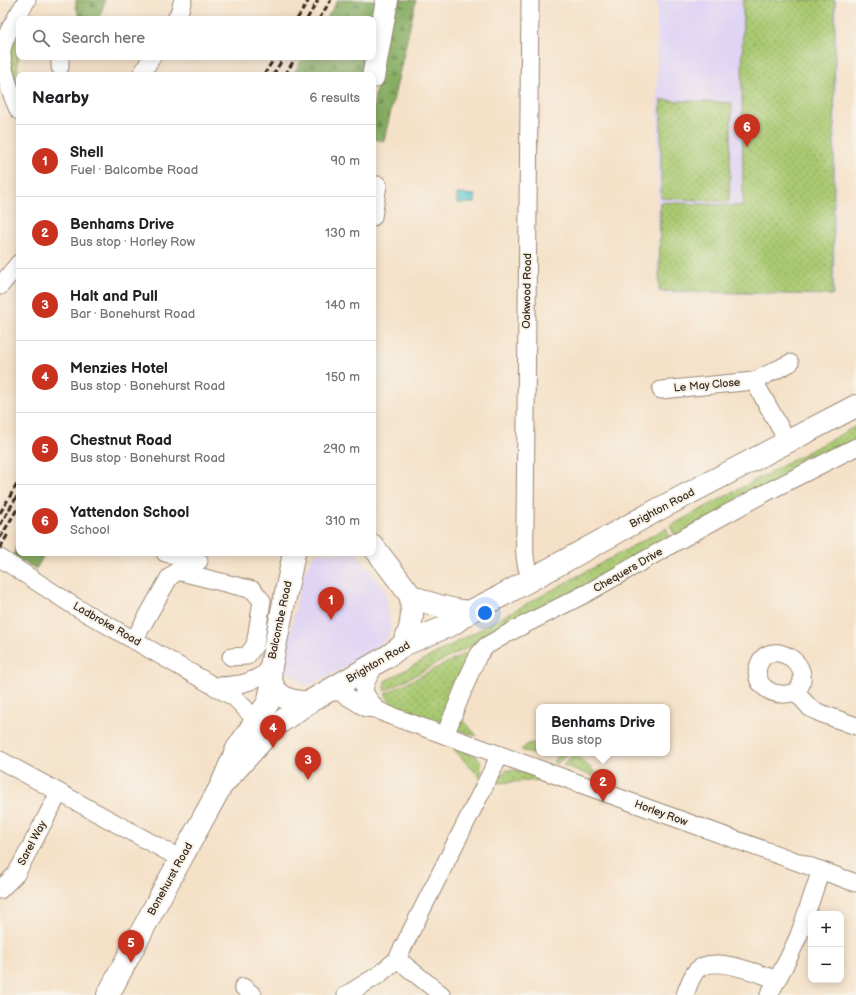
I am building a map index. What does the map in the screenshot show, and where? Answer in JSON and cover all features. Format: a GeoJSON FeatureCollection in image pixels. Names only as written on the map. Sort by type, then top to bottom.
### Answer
{"type":"FeatureCollection","features":[{"type":"Feature","properties":{"kind":"main road"},"geometry":{"type":"LineString","coordinates":[[374,72],[387,0]]}},
{"type":"Feature","properties":{"kind":"main road","name":"Brighton Road"},"geometry":{"type":"LineString","coordinates":[[318,697],[376,664],[403,645],[453,624],[469,612],[532,580],[660,509],[856,406]]}},
{"type":"Feature","properties":{"kind":"main road"},"geometry":{"type":"LineString","coordinates":[[376,550],[411,596],[432,605],[451,610],[469,612]]}},
{"type":"Feature","properties":{"kind":"main road","name":"Balcombe Road"},"geometry":{"type":"LineString","coordinates":[[271,678],[293,556]]}},
{"type":"Feature","properties":{"kind":"main road"},"geometry":{"type":"LineString","coordinates":[[403,645],[410,629],[412,615],[411,596]]}},
{"type":"Feature","properties":{"kind":"main road"},"geometry":{"type":"LineString","coordinates":[[271,678],[279,694],[286,699],[300,702],[318,697]]}},
{"type":"Feature","properties":{"kind":"main road","name":"Bonehurst Road"},"geometry":{"type":"LineString","coordinates":[[266,723],[271,678]]}},
{"type":"Feature","properties":{"kind":"main road","name":"Bonehurst Road"},"geometry":{"type":"LineString","coordinates":[[108,995],[221,786],[237,749],[266,723],[318,697]]}},
{"type":"Feature","properties":{"kind":"street"},"geometry":{"type":"LineString","coordinates":[[17,16],[27,0]]}},
{"type":"Feature","properties":{"kind":"street"},"geometry":{"type":"LineString","coordinates":[[178,16],[183,0]]}},
{"type":"Feature","properties":{"kind":"street","name":"Oakwood Road"},"geometry":{"type":"LineString","coordinates":[[530,0],[525,523],[527,572],[532,580]]}},
{"type":"Feature","properties":{"kind":"street"},"geometry":{"type":"LineString","coordinates":[[16,17],[10,26],[1,52],[10,89],[16,104]]}},
{"type":"Feature","properties":{"kind":"street"},"geometry":{"type":"LineString","coordinates":[[143,72],[150,60]]}},
{"type":"Feature","properties":{"kind":"street"},"geometry":{"type":"LineString","coordinates":[[376,198],[378,185]]}},
{"type":"Feature","properties":{"kind":"street"},"geometry":{"type":"LineString","coordinates":[[0,286],[16,267]]}},
{"type":"Feature","properties":{"kind":"street","name":"Le May Close"},"geometry":{"type":"LineString","coordinates":[[661,390],[754,381],[790,363]]}},
{"type":"Feature","properties":{"kind":"street","name":"Le May Close"},"geometry":{"type":"LineString","coordinates":[[754,381],[788,442]]}},
{"type":"Feature","properties":{"kind":"street","name":"Chequers Drive"},"geometry":{"type":"LineString","coordinates":[[445,735],[473,667],[479,654],[486,646],[512,630],[587,593],[761,495],[856,447]]}},
{"type":"Feature","properties":{"kind":"street"},"geometry":{"type":"LineString","coordinates":[[178,556],[199,561]]}},
{"type":"Feature","properties":{"kind":"street","name":"Ladbroke Road"},"geometry":{"type":"LineString","coordinates":[[0,558],[74,606],[216,686],[235,698],[266,723]]}},
{"type":"Feature","properties":{"kind":"street"},"geometry":{"type":"LineString","coordinates":[[134,640],[169,578],[177,571],[253,590],[262,600],[255,645],[247,656],[231,657]]}},
{"type":"Feature","properties":{"kind":"street"},"geometry":{"type":"LineString","coordinates":[[376,664],[364,689],[376,709]]}},
{"type":"Feature","properties":{"kind":"street"},"geometry":{"type":"LineString","coordinates":[[216,686],[244,684],[259,678],[271,678]]}},
{"type":"Feature","properties":{"kind":"street","name":"Horley Row"},"geometry":{"type":"LineString","coordinates":[[318,697],[340,692],[366,708],[376,709],[500,756],[856,883]]}},
{"type":"Feature","properties":{"kind":"street"},"geometry":{"type":"LineString","coordinates":[[796,692],[810,708],[856,726]]}},
{"type":"Feature","properties":{"kind":"street"},"geometry":{"type":"LineString","coordinates":[[346,995],[380,974],[397,959],[500,756]]}},
{"type":"Feature","properties":{"kind":"street"},"geometry":{"type":"LineString","coordinates":[[0,760],[181,859]]}},
{"type":"Feature","properties":{"kind":"street","name":"Sarel Way"},"geometry":{"type":"LineString","coordinates":[[0,890],[16,874],[59,793]]}},
{"type":"Feature","properties":{"kind":"street"},"geometry":{"type":"LineString","coordinates":[[769,995],[778,980],[799,935],[822,870]]}},
{"type":"Feature","properties":{"kind":"street"},"geometry":{"type":"LineString","coordinates":[[397,959],[442,995]]}},
{"type":"Feature","properties":{"kind":"street"},"geometry":{"type":"LineString","coordinates":[[685,995],[689,984],[698,969],[713,963],[733,966],[778,980]]}},
{"type":"Feature","properties":{"kind":"shaded area"},"geometry":{"type":"Polygon","coordinates":[[[657,0],[837,0],[835,296],[658,293],[657,0]]]}},
{"type":"Feature","properties":{"kind":"shaded area"},"geometry":{"type":"Polygon","coordinates":[[[314,556],[359,556],[385,589],[391,629],[386,640],[363,656],[336,672],[306,686],[283,668],[304,571],[314,556]]]}},
{"type":"Feature","properties":{"kind":"green space"},"geometry":{"type":"Polygon","coordinates":[[[76,0],[105,0],[99,16],[79,16],[76,7],[76,0]]]}},
{"type":"Feature","properties":{"kind":"green space"},"geometry":{"type":"Polygon","coordinates":[[[338,0],[377,0],[374,16],[328,16],[338,0]]]}},
{"type":"Feature","properties":{"kind":"green space"},"geometry":{"type":"Polygon","coordinates":[[[393,0],[416,0],[384,141],[376,140],[376,91],[393,0]]]}},
{"type":"Feature","properties":{"kind":"green space"},"geometry":{"type":"Polygon","coordinates":[[[743,0],[835,0],[833,295],[659,291],[660,202],[743,206],[743,0]]]}},
{"type":"Feature","properties":{"kind":"green space"},"geometry":{"type":"Polygon","coordinates":[[[13,37],[16,40],[16,60],[18,60],[16,90],[9,51],[13,37]]]}},
{"type":"Feature","properties":{"kind":"green space"},"geometry":{"type":"Polygon","coordinates":[[[301,60],[366,60],[364,72],[295,72],[301,60]]]}},
{"type":"Feature","properties":{"kind":"green space"},"geometry":{"type":"Polygon","coordinates":[[[661,100],[732,103],[729,202],[661,198],[661,100]]]}},
{"type":"Feature","properties":{"kind":"green space"},"geometry":{"type":"Polygon","coordinates":[[[856,426],[856,441],[676,538],[670,526],[856,426]]]}},
{"type":"Feature","properties":{"kind":"green space"},"geometry":{"type":"Polygon","coordinates":[[[666,528],[671,540],[385,691],[385,681],[666,528]]]}},
{"type":"Feature","properties":{"kind":"green space"},"geometry":{"type":"Polygon","coordinates":[[[16,546],[16,556],[43,556],[36,569],[13,556],[16,546]]]}},
{"type":"Feature","properties":{"kind":"green space"},"geometry":{"type":"Polygon","coordinates":[[[476,648],[444,722],[440,723],[399,708],[390,702],[385,694],[476,648]]]}},
{"type":"Feature","properties":{"kind":"green space"},"geometry":{"type":"Polygon","coordinates":[[[459,715],[477,736],[456,728],[459,715]]]}},
{"type":"Feature","properties":{"kind":"green space"},"geometry":{"type":"Polygon","coordinates":[[[536,743],[536,755],[521,750],[528,744],[536,743]]]}},
{"type":"Feature","properties":{"kind":"green space"},"geometry":{"type":"Polygon","coordinates":[[[452,748],[470,753],[479,759],[482,769],[480,777],[452,748]]]}},
{"type":"Feature","properties":{"kind":"green space"},"geometry":{"type":"Polygon","coordinates":[[[556,756],[565,756],[557,764],[553,762],[556,756]]]}},
{"type":"Feature","properties":{"kind":"green space"},"geometry":{"type":"Polygon","coordinates":[[[572,756],[577,756],[596,773],[592,776],[563,765],[572,756]]]}},
{"type":"Feature","properties":{"kind":"green space"},"geometry":{"type":"Polygon","coordinates":[[[507,770],[520,771],[545,780],[495,783],[498,776],[507,770]]]}},
{"type":"Feature","properties":{"kind":"water"},"geometry":{"type":"Polygon","coordinates":[[[457,194],[475,195],[475,203],[457,203],[457,194]]]}},
{"type":"Feature","properties":{"kind":"railway"},"geometry":{"type":"LineString","coordinates":[[299,16],[309,0]]}},
{"type":"Feature","properties":{"kind":"railway"},"geometry":{"type":"LineString","coordinates":[[309,16],[318,0]]}},
{"type":"Feature","properties":{"kind":"railway"},"geometry":{"type":"LineString","coordinates":[[321,16],[331,0]]}},
{"type":"Feature","properties":{"kind":"railway"},"geometry":{"type":"LineString","coordinates":[[266,72],[273,60]]}},
{"type":"Feature","properties":{"kind":"railway"},"geometry":{"type":"LineString","coordinates":[[275,72],[282,60]]}},
{"type":"Feature","properties":{"kind":"railway"},"geometry":{"type":"LineString","coordinates":[[287,72],[294,60]]}},
{"type":"Feature","properties":{"kind":"railway"},"geometry":{"type":"LineString","coordinates":[[0,513],[16,486]]}},
{"type":"Feature","properties":{"kind":"railway"},"geometry":{"type":"LineString","coordinates":[[0,525],[16,498]]}},
{"type":"Feature","properties":{"kind":"railway"},"geometry":{"type":"LineString","coordinates":[[0,538],[16,511]]}},
{"type":"Feature","properties":{"kind":"railway"},"geometry":{"type":"LineString","coordinates":[[0,548],[8,534]]}},
{"type":"Feature","properties":{"kind":"place","name":"Yattendon School"},"geometry":{"type":"Point","coordinates":[747,147]}},
{"type":"Feature","properties":{"kind":"place","name":"Shell"},"geometry":{"type":"Point","coordinates":[331,620]}},
{"type":"Feature","properties":{"kind":"place","name":"Menzies Hotel"},"geometry":{"type":"Point","coordinates":[273,748]}},
{"type":"Feature","properties":{"kind":"place","name":"Halt and Pull"},"geometry":{"type":"Point","coordinates":[308,780]}},
{"type":"Feature","properties":{"kind":"place","name":"Benhams Drive"},"geometry":{"type":"Point","coordinates":[603,802]}},
{"type":"Feature","properties":{"kind":"place","name":"Chestnut Road"},"geometry":{"type":"Point","coordinates":[131,963]}}]}
